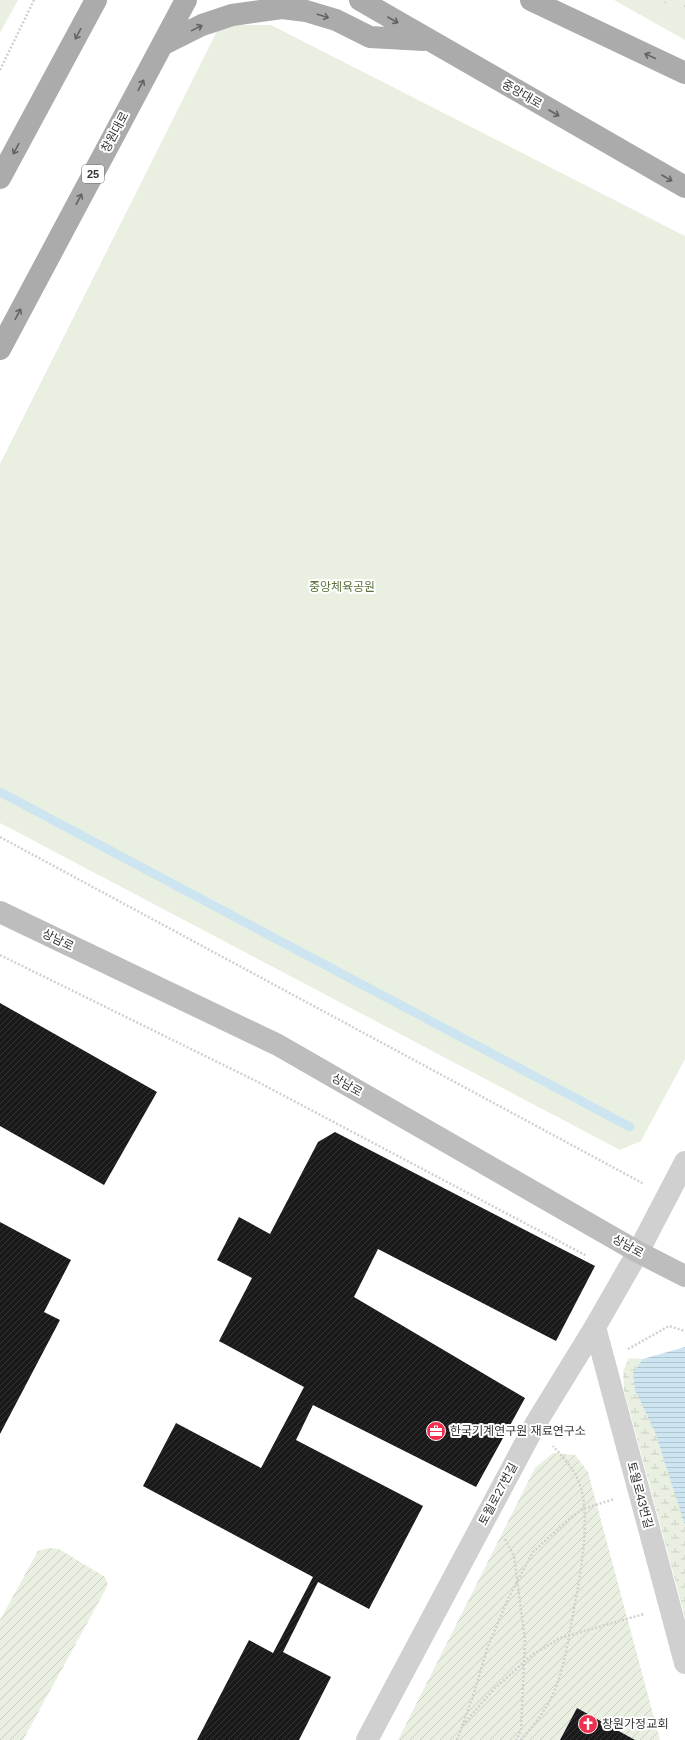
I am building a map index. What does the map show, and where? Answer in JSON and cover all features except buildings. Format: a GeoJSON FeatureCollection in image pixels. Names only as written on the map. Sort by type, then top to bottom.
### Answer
{"type":"FeatureCollection","features":[{"type":"Feature","properties":{"kind":"main road"},"geometry":{"type":"LineString","coordinates":[[0,178],[96,0]]}},
{"type":"Feature","properties":{"kind":"main road","name":"창원대로"},"geometry":{"type":"LineString","coordinates":[[0,349],[186,0]]}},
{"type":"Feature","properties":{"kind":"main road","name":"중앙대로"},"geometry":{"type":"LineString","coordinates":[[360,0],[685,187]]}},
{"type":"Feature","properties":{"kind":"main road"},"geometry":{"type":"LineString","coordinates":[[531,0],[685,73]]}},
{"type":"Feature","properties":{"kind":"main road"},"geometry":{"type":"LineString","coordinates":[[162,45],[202,25],[232,15],[282,8],[306,11],[336,20],[370,37],[428,40]]}},
{"type":"Feature","properties":{"kind":"main road","name":"상남로"},"geometry":{"type":"LineString","coordinates":[[0,912],[278,1045],[638,1252],[685,1276]]}},
{"type":"Feature","properties":{"kind":"street","name":"토월로27번길"},"geometry":{"type":"LineString","coordinates":[[366,1740],[536,1423],[595,1327],[638,1252],[685,1162]]}},
{"type":"Feature","properties":{"kind":"street","name":"토월로43번길"},"geometry":{"type":"LineString","coordinates":[[595,1327],[685,1663]]}},
{"type":"Feature","properties":{"kind":"path"},"geometry":{"type":"LineString","coordinates":[[0,70],[34,0]]}},
{"type":"Feature","properties":{"kind":"path"},"geometry":{"type":"LineString","coordinates":[[0,836],[644,1185]]}},
{"type":"Feature","properties":{"kind":"path"},"geometry":{"type":"LineString","coordinates":[[0,955],[258,1082],[590,1258]]}},
{"type":"Feature","properties":{"kind":"path"},"geometry":{"type":"LineString","coordinates":[[626,1356],[628,1349],[669,1326],[685,1331]]}},
{"type":"Feature","properties":{"kind":"path"},"geometry":{"type":"LineString","coordinates":[[521,1740],[539,1719],[557,1685],[579,1581],[584,1530],[583,1497],[574,1470],[551,1443]]}},
{"type":"Feature","properties":{"kind":"path"},"geometry":{"type":"LineString","coordinates":[[458,1740],[488,1646],[518,1580],[533,1552],[570,1518],[583,1509],[618,1497]]}},
{"type":"Feature","properties":{"kind":"path"},"geometry":{"type":"LineString","coordinates":[[501,1532],[514,1556],[525,1640],[521,1730],[516,1740]]}},
{"type":"Feature","properties":{"kind":"path"},"geometry":{"type":"LineString","coordinates":[[462,1726],[494,1689],[532,1655],[569,1634],[648,1612]]}},
{"type":"Feature","properties":{"kind":"green space"},"geometry":{"type":"Polygon","coordinates":[[[0,0],[18,0],[0,33],[0,0]]]}},
{"type":"Feature","properties":{"kind":"green space"},"geometry":{"type":"Polygon","coordinates":[[[614,0],[685,0],[685,40],[614,0]]]}},
{"type":"Feature","properties":{"kind":"green space"},"geometry":{"type":"Polygon","coordinates":[[[660,0],[685,0],[685,14],[660,0]]]}},
{"type":"Feature","properties":{"kind":"green space","name":"중앙체육공원"},"geometry":{"type":"Polygon","coordinates":[[[220,25],[271,25],[685,236],[685,1059],[641,1141],[620,1150],[0,823],[0,464],[220,25]]]}},
{"type":"Feature","properties":{"kind":"green space"},"geometry":{"type":"Polygon","coordinates":[[[685,1347],[685,1617],[624,1390],[623,1371],[629,1358],[643,1359],[685,1347]]]}},
{"type":"Feature","properties":{"kind":"green space"},"geometry":{"type":"Polygon","coordinates":[[[553,1453],[575,1455],[588,1472],[660,1740],[398,1740],[535,1468],[553,1453]]]}},
{"type":"Feature","properties":{"kind":"green space"},"geometry":{"type":"Polygon","coordinates":[[[48,1548],[59,1549],[105,1577],[108,1585],[23,1740],[0,1740],[0,1620],[38,1551],[48,1548]]]}},
{"type":"Feature","properties":{"kind":"water"},"geometry":{"type":"Polygon","coordinates":[[[685,1347],[685,1525],[655,1432],[635,1390],[633,1373],[643,1359],[685,1347]]]}},
{"type":"Feature","properties":{"kind":"waterway"},"geometry":{"type":"LineString","coordinates":[[0,792],[630,1127]]}},
{"type":"Feature","properties":{"kind":"place","name":"한국기계연구원 재료연구소"},"geometry":{"type":"Point","coordinates":[436,1431]}},
{"type":"Feature","properties":{"kind":"place","name":"창원가정교회"},"geometry":{"type":"Point","coordinates":[588,1724]}}]}
